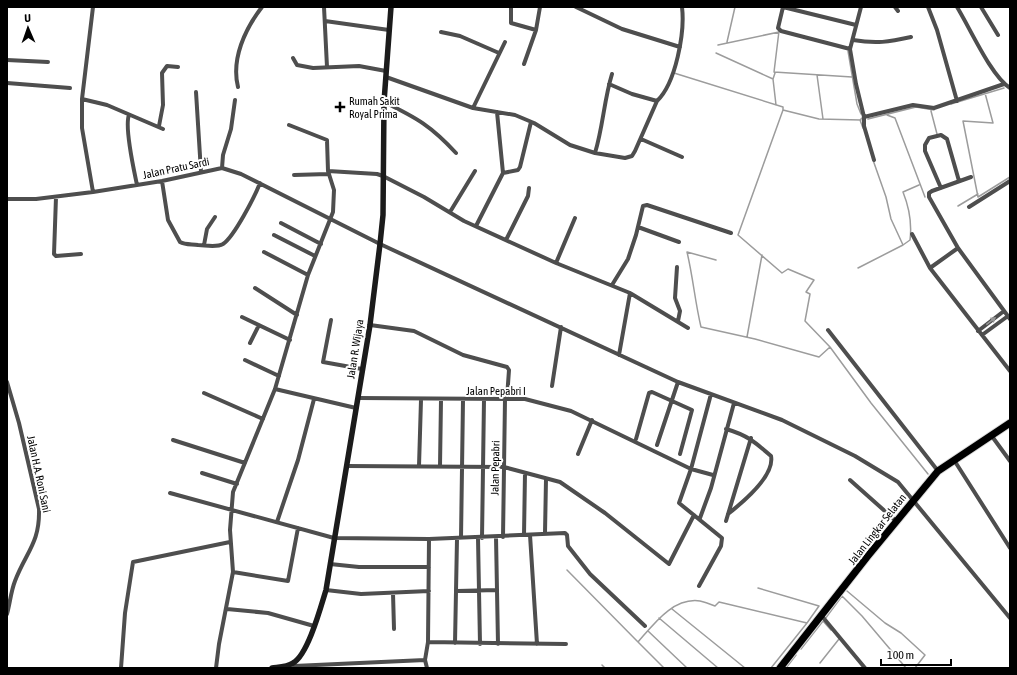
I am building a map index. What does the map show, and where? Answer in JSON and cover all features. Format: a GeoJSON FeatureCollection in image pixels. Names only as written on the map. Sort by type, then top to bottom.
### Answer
{"type":"FeatureCollection","features":[{"type":"Feature","properties":{"kind":"highway","name":"Jalan Lingkar Selatan"},"geometry":{"type":"LineString","coordinates":[[780,668],[938,470],[1010,424]]}},
{"type":"Feature","properties":{"kind":"street"},"geometry":{"type":"LineString","coordinates":[[93,192],[82,128],[82,99],[94,7]]}},
{"type":"Feature","properties":{"kind":"street"},"geometry":{"type":"LineString","coordinates":[[238,87],[236,78],[240,46],[254,17],[262,7]]}},
{"type":"Feature","properties":{"kind":"street"},"geometry":{"type":"LineString","coordinates":[[324,7],[327,67]]}},
{"type":"Feature","properties":{"kind":"street","name":"Jalan R. Wijaya"},"geometry":{"type":"LineString","coordinates":[[294,666],[300,657],[314,626],[326,590],[370,325],[383,215],[382,176],[384,102],[391,7]]}},
{"type":"Feature","properties":{"kind":"street"},"geometry":{"type":"LineString","coordinates":[[512,7],[511,23],[536,30]]}},
{"type":"Feature","properties":{"kind":"street"},"geometry":{"type":"LineString","coordinates":[[524,64],[536,30],[540,7]]}},
{"type":"Feature","properties":{"kind":"street"},"geometry":{"type":"LineString","coordinates":[[577,7],[622,29],[680,47]]}},
{"type":"Feature","properties":{"kind":"street"},"geometry":{"type":"LineString","coordinates":[[293,58],[297,65],[302,67],[359,66],[386,74],[473,108],[515,115],[531,122],[570,144],[595,153],[625,158],[632,156],[657,101],[661,97],[672,74],[683,36],[682,7]]}},
{"type":"Feature","properties":{"kind":"street"},"geometry":{"type":"LineString","coordinates":[[850,48],[780,31],[778,28],[783,7],[856,25]]}},
{"type":"Feature","properties":{"kind":"street"},"geometry":{"type":"LineString","coordinates":[[861,7],[850,48],[856,84],[864,117],[864,126],[874,160]]}},
{"type":"Feature","properties":{"kind":"street"},"geometry":{"type":"LineString","coordinates":[[928,7],[937,30],[957,101]]}},
{"type":"Feature","properties":{"kind":"street"},"geometry":{"type":"LineString","coordinates":[[957,7],[993,69],[1004,84],[1010,88]]}},
{"type":"Feature","properties":{"kind":"street"},"geometry":{"type":"LineString","coordinates":[[981,7],[998,35]]}},
{"type":"Feature","properties":{"kind":"street"},"geometry":{"type":"LineString","coordinates":[[325,21],[389,30]]}},
{"type":"Feature","properties":{"kind":"street"},"geometry":{"type":"LineString","coordinates":[[442,32],[460,36],[498,53]]}},
{"type":"Feature","properties":{"kind":"street"},"geometry":{"type":"LineString","coordinates":[[853,40],[877,44],[911,37]]}},
{"type":"Feature","properties":{"kind":"street"},"geometry":{"type":"LineString","coordinates":[[473,108],[498,53],[505,42]]}},
{"type":"Feature","properties":{"kind":"street"},"geometry":{"type":"LineString","coordinates":[[7,60],[48,62]]}},
{"type":"Feature","properties":{"kind":"street"},"geometry":{"type":"LineString","coordinates":[[159,126],[163,105],[162,73],[167,66],[178,67]]}},
{"type":"Feature","properties":{"kind":"street"},"geometry":{"type":"LineString","coordinates":[[595,153],[612,74]]}},
{"type":"Feature","properties":{"kind":"street"},"geometry":{"type":"LineString","coordinates":[[7,84],[70,88]]}},
{"type":"Feature","properties":{"kind":"street"},"geometry":{"type":"LineString","coordinates":[[609,84],[632,94],[657,101]]}},
{"type":"Feature","properties":{"kind":"street"},"geometry":{"type":"LineString","coordinates":[[864,117],[913,105],[934,108],[1004,84]]}},
{"type":"Feature","properties":{"kind":"street"},"geometry":{"type":"LineString","coordinates":[[196,92],[201,172]]}},
{"type":"Feature","properties":{"kind":"street"},"geometry":{"type":"LineString","coordinates":[[82,99],[107,105],[163,129]]}},
{"type":"Feature","properties":{"kind":"street"},"geometry":{"type":"LineString","coordinates":[[222,168],[223,155],[231,129],[235,100]]}},
{"type":"Feature","properties":{"kind":"street"},"geometry":{"type":"LineString","coordinates":[[384,102],[417,118],[428,126],[456,153]]}},
{"type":"Feature","properties":{"kind":"street"},"geometry":{"type":"LineString","coordinates":[[476,226],[503,173],[496,112]]}},
{"type":"Feature","properties":{"kind":"street"},"geometry":{"type":"LineString","coordinates":[[129,115],[129,135],[137,185]]}},
{"type":"Feature","properties":{"kind":"street"},"geometry":{"type":"LineString","coordinates":[[503,173],[518,170],[520,167],[531,122]]}},
{"type":"Feature","properties":{"kind":"street"},"geometry":{"type":"LineString","coordinates":[[216,668],[219,644],[233,572],[230,542],[233,492],[275,389],[308,275],[332,218],[334,192],[328,173],[327,140],[289,125]]}},
{"type":"Feature","properties":{"kind":"street"},"geometry":{"type":"LineString","coordinates":[[941,188],[925,151],[925,145],[929,138],[945,136],[959,181]]}},
{"type":"Feature","properties":{"kind":"street"},"geometry":{"type":"LineString","coordinates":[[641,139],[682,157]]}},
{"type":"Feature","properties":{"kind":"street","name":"Jalan Pratu Sardi"},"geometry":{"type":"LineString","coordinates":[[7,199],[56,197],[93,192],[162,181],[222,168],[260,183],[332,218],[380,244],[619,355],[678,382],[782,420],[855,456],[898,482],[1010,618]]}},
{"type":"Feature","properties":{"kind":"street"},"geometry":{"type":"LineString","coordinates":[[450,212],[475,171]]}},
{"type":"Feature","properties":{"kind":"street"},"geometry":{"type":"LineString","coordinates":[[294,175],[328,173],[377,174],[476,226],[556,263],[630,293],[688,328]]}},
{"type":"Feature","properties":{"kind":"street"},"geometry":{"type":"LineString","coordinates":[[971,177],[929,193],[929,198],[958,248],[1009,317],[982,336]]}},
{"type":"Feature","properties":{"kind":"street"},"geometry":{"type":"LineString","coordinates":[[162,181],[168,220],[178,240],[182,243],[219,246],[227,240],[251,202],[260,183]]}},
{"type":"Feature","properties":{"kind":"street"},"geometry":{"type":"LineString","coordinates":[[969,207],[1010,181]]}},
{"type":"Feature","properties":{"kind":"street"},"geometry":{"type":"LineString","coordinates":[[506,240],[528,196],[529,188]]}},
{"type":"Feature","properties":{"kind":"street"},"geometry":{"type":"LineString","coordinates":[[56,197],[54,254],[56,256],[81,254]]}},
{"type":"Feature","properties":{"kind":"street"},"geometry":{"type":"LineString","coordinates":[[612,285],[628,260],[642,208],[647,205],[731,233]]}},
{"type":"Feature","properties":{"kind":"street"},"geometry":{"type":"LineString","coordinates":[[204,245],[207,229],[215,217]]}},
{"type":"Feature","properties":{"kind":"street"},"geometry":{"type":"LineString","coordinates":[[556,263],[575,218]]}},
{"type":"Feature","properties":{"kind":"street"},"geometry":{"type":"LineString","coordinates":[[281,223],[321,244]]}},
{"type":"Feature","properties":{"kind":"street"},"geometry":{"type":"LineString","coordinates":[[638,227],[679,242]]}},
{"type":"Feature","properties":{"kind":"street"},"geometry":{"type":"LineString","coordinates":[[912,234],[930,268],[1010,371]]}},
{"type":"Feature","properties":{"kind":"street"},"geometry":{"type":"LineString","coordinates":[[274,235],[315,256]]}},
{"type":"Feature","properties":{"kind":"street"},"geometry":{"type":"LineString","coordinates":[[930,268],[958,248]]}},
{"type":"Feature","properties":{"kind":"street"},"geometry":{"type":"LineString","coordinates":[[264,252],[308,275]]}},
{"type":"Feature","properties":{"kind":"street"},"geometry":{"type":"LineString","coordinates":[[677,267],[675,298],[680,312],[678,322]]}},
{"type":"Feature","properties":{"kind":"street"},"geometry":{"type":"LineString","coordinates":[[255,288],[297,315]]}},
{"type":"Feature","properties":{"kind":"street"},"geometry":{"type":"LineString","coordinates":[[619,355],[630,293]]}},
{"type":"Feature","properties":{"kind":"street"},"geometry":{"type":"LineString","coordinates":[[978,331],[1004,311]]}},
{"type":"Feature","properties":{"kind":"street"},"geometry":{"type":"LineString","coordinates":[[242,317],[290,340]]}},
{"type":"Feature","properties":{"kind":"street"},"geometry":{"type":"LineString","coordinates":[[331,320],[323,362],[362,369]]}},
{"type":"Feature","properties":{"kind":"street"},"geometry":{"type":"LineString","coordinates":[[250,343],[259,325]]}},
{"type":"Feature","properties":{"kind":"street","name":"Jalan Pepabri"},"geometry":{"type":"LineString","coordinates":[[370,325],[414,332],[463,355],[507,367],[509,370],[506,399],[503,537]]}},
{"type":"Feature","properties":{"kind":"street"},"geometry":{"type":"LineString","coordinates":[[552,386],[561,327]]}},
{"type":"Feature","properties":{"kind":"street"},"geometry":{"type":"LineString","coordinates":[[828,330],[938,470]]}},
{"type":"Feature","properties":{"kind":"street"},"geometry":{"type":"LineString","coordinates":[[245,360],[279,376]]}},
{"type":"Feature","properties":{"kind":"street","name":"Jalan H.A. Roni Sani"},"geometry":{"type":"LineString","coordinates":[[7,382],[19,423],[39,509],[39,520],[36,538],[15,582],[7,614]]}},
{"type":"Feature","properties":{"kind":"street"},"geometry":{"type":"LineString","coordinates":[[657,445],[670,400],[678,382]]}},
{"type":"Feature","properties":{"kind":"street"},"geometry":{"type":"LineString","coordinates":[[275,389],[356,408]]}},
{"type":"Feature","properties":{"kind":"street"},"geometry":{"type":"LineString","coordinates":[[204,393],[263,419]]}},
{"type":"Feature","properties":{"kind":"street"},"geometry":{"type":"LineString","coordinates":[[636,439],[649,393],[670,400],[692,410],[680,454]]}},
{"type":"Feature","properties":{"kind":"street"},"geometry":{"type":"LineString","coordinates":[[699,586],[723,542],[722,538],[700,518],[694,515],[679,502],[691,469],[710,394]]}},
{"type":"Feature","properties":{"kind":"street","name":"Jalan Pepabri I"},"geometry":{"type":"LineString","coordinates":[[358,398],[421,400],[525,399],[562,407],[592,420],[691,469],[713,475]]}},
{"type":"Feature","properties":{"kind":"street"},"geometry":{"type":"LineString","coordinates":[[277,522],[298,460],[314,399]]}},
{"type":"Feature","properties":{"kind":"street"},"geometry":{"type":"LineString","coordinates":[[480,644],[480,538],[484,399]]}},
{"type":"Feature","properties":{"kind":"street"},"geometry":{"type":"LineString","coordinates":[[419,466],[421,400]]}},
{"type":"Feature","properties":{"kind":"street"},"geometry":{"type":"LineString","coordinates":[[440,466],[441,400]]}},
{"type":"Feature","properties":{"kind":"street"},"geometry":{"type":"LineString","coordinates":[[455,643],[463,400]]}},
{"type":"Feature","properties":{"kind":"street"},"geometry":{"type":"LineString","coordinates":[[700,518],[711,488],[713,475],[734,403]]}},
{"type":"Feature","properties":{"kind":"street"},"geometry":{"type":"LineString","coordinates":[[578,454],[592,420]]}},
{"type":"Feature","properties":{"kind":"street"},"geometry":{"type":"LineString","coordinates":[[726,429],[744,434],[751,438],[771,456],[768,472],[750,495],[728,514]]}},
{"type":"Feature","properties":{"kind":"street"},"geometry":{"type":"LineString","coordinates":[[991,436],[1010,461]]}},
{"type":"Feature","properties":{"kind":"street"},"geometry":{"type":"LineString","coordinates":[[726,521],[751,438]]}},
{"type":"Feature","properties":{"kind":"street"},"geometry":{"type":"LineString","coordinates":[[173,440],[245,463]]}},
{"type":"Feature","properties":{"kind":"street"},"geometry":{"type":"LineString","coordinates":[[953,460],[1010,548]]}},
{"type":"Feature","properties":{"kind":"street"},"geometry":{"type":"LineString","coordinates":[[346,466],[504,467],[546,479],[565,486],[605,513],[669,564],[694,515]]}},
{"type":"Feature","properties":{"kind":"street"},"geometry":{"type":"LineString","coordinates":[[202,473],[237,484]]}},
{"type":"Feature","properties":{"kind":"street"},"geometry":{"type":"LineString","coordinates":[[524,536],[525,473]]}},
{"type":"Feature","properties":{"kind":"street"},"geometry":{"type":"LineString","coordinates":[[546,479],[546,533]]}},
{"type":"Feature","properties":{"kind":"street"},"geometry":{"type":"LineString","coordinates":[[850,480],[896,521]]}},
{"type":"Feature","properties":{"kind":"street"},"geometry":{"type":"LineString","coordinates":[[170,493],[334,538],[459,539],[524,536],[546,533],[566,534],[568,546],[590,574],[645,626]]}},
{"type":"Feature","properties":{"kind":"street"},"geometry":{"type":"LineString","coordinates":[[233,572],[288,581],[298,528]]}},
{"type":"Feature","properties":{"kind":"street"},"geometry":{"type":"LineString","coordinates":[[530,535],[537,644]]}},
{"type":"Feature","properties":{"kind":"street"},"geometry":{"type":"LineString","coordinates":[[496,537],[498,644]]}},
{"type":"Feature","properties":{"kind":"street"},"geometry":{"type":"LineString","coordinates":[[427,668],[425,660],[428,642],[429,539]]}},
{"type":"Feature","properties":{"kind":"street"},"geometry":{"type":"LineString","coordinates":[[121,668],[125,613],[132,564],[135,560],[154,558],[230,542]]}},
{"type":"Feature","properties":{"kind":"street"},"geometry":{"type":"LineString","coordinates":[[330,564],[359,567],[429,567]]}},
{"type":"Feature","properties":{"kind":"street"},"geometry":{"type":"LineString","coordinates":[[326,590],[361,594],[429,591]]}},
{"type":"Feature","properties":{"kind":"street"},"geometry":{"type":"LineString","coordinates":[[457,590],[497,590]]}},
{"type":"Feature","properties":{"kind":"street"},"geometry":{"type":"LineString","coordinates":[[393,593],[394,630]]}},
{"type":"Feature","properties":{"kind":"street"},"geometry":{"type":"LineString","coordinates":[[226,609],[268,613],[314,626]]}},
{"type":"Feature","properties":{"kind":"street"},"geometry":{"type":"LineString","coordinates":[[821,616],[865,668]]}},
{"type":"Feature","properties":{"kind":"street"},"geometry":{"type":"LineString","coordinates":[[428,642],[480,644],[566,644]]}},
{"type":"Feature","properties":{"kind":"street"},"geometry":{"type":"LineString","coordinates":[[272,668],[425,660]]}},
{"type":"Feature","properties":{"kind":"waterway"},"geometry":{"type":"LineString","coordinates":[[727,42],[735,7]]}},
{"type":"Feature","properties":{"kind":"waterway"},"geometry":{"type":"LineString","coordinates":[[776,105],[773,79],[775,73],[779,31]]}},
{"type":"Feature","properties":{"kind":"waterway"},"geometry":{"type":"LineString","coordinates":[[718,45],[779,32]]}},
{"type":"Feature","properties":{"kind":"waterway"},"geometry":{"type":"LineString","coordinates":[[848,51],[857,104],[861,114]]}},
{"type":"Feature","properties":{"kind":"waterway"},"geometry":{"type":"LineString","coordinates":[[716,53],[773,79]]}},
{"type":"Feature","properties":{"kind":"waterway"},"geometry":{"type":"LineString","coordinates":[[774,72],[852,77]]}},
{"type":"Feature","properties":{"kind":"waterway"},"geometry":{"type":"LineString","coordinates":[[674,73],[783,107],[783,110],[819,119],[861,120]]}},
{"type":"Feature","properties":{"kind":"waterway"},"geometry":{"type":"LineString","coordinates":[[817,75],[823,119]]}},
{"type":"Feature","properties":{"kind":"waterway"},"geometry":{"type":"LineString","coordinates":[[951,104],[1004,88]]}},
{"type":"Feature","properties":{"kind":"waterway"},"geometry":{"type":"LineString","coordinates":[[985,93],[993,123],[963,121],[978,197],[1010,177]]}},
{"type":"Feature","properties":{"kind":"waterway"},"geometry":{"type":"LineString","coordinates":[[868,119],[916,107],[934,110]]}},
{"type":"Feature","properties":{"kind":"waterway"},"geometry":{"type":"LineString","coordinates":[[716,260],[687,252],[701,327],[755,339],[819,357],[830,347],[805,321],[810,294],[806,292],[814,280],[788,269],[782,273],[738,235],[783,110]]}},
{"type":"Feature","properties":{"kind":"waterway"},"geometry":{"type":"LineString","coordinates":[[931,111],[937,134]]}},
{"type":"Feature","properties":{"kind":"waterway"},"geometry":{"type":"LineString","coordinates":[[887,115],[895,118],[925,197]]}},
{"type":"Feature","properties":{"kind":"waterway"},"geometry":{"type":"LineString","coordinates":[[863,117],[860,120],[863,128]]}},
{"type":"Feature","properties":{"kind":"waterway"},"geometry":{"type":"LineString","coordinates":[[858,268],[903,245],[891,219],[886,197],[873,160]]}},
{"type":"Feature","properties":{"kind":"waterway"},"geometry":{"type":"LineString","coordinates":[[903,245],[910,240],[911,228],[907,204],[903,192],[919,185]]}},
{"type":"Feature","properties":{"kind":"waterway"},"geometry":{"type":"LineString","coordinates":[[958,206],[978,194]]}},
{"type":"Feature","properties":{"kind":"waterway"},"geometry":{"type":"LineString","coordinates":[[747,337],[762,255]]}},
{"type":"Feature","properties":{"kind":"waterway"},"geometry":{"type":"LineString","coordinates":[[830,347],[871,403],[928,474]]}},
{"type":"Feature","properties":{"kind":"waterway"},"geometry":{"type":"LineString","coordinates":[[567,570],[638,642]]}},
{"type":"Feature","properties":{"kind":"waterway"},"geometry":{"type":"LineString","coordinates":[[758,588],[819,606],[807,623]]}},
{"type":"Feature","properties":{"kind":"waterway"},"geometry":{"type":"LineString","coordinates":[[847,591],[885,623],[901,633],[925,655],[915,668]]}},
{"type":"Feature","properties":{"kind":"waterway"},"geometry":{"type":"LineString","coordinates":[[825,619],[842,596],[862,616],[906,668]]}},
{"type":"Feature","properties":{"kind":"waterway"},"geometry":{"type":"LineString","coordinates":[[664,668],[638,642],[664,614],[681,603],[690,601],[706,602],[715,606],[719,602],[807,623],[771,668]]}},
{"type":"Feature","properties":{"kind":"waterway"},"geometry":{"type":"LineString","coordinates":[[672,609],[745,668]]}},
{"type":"Feature","properties":{"kind":"waterway"},"geometry":{"type":"LineString","coordinates":[[659,618],[718,668]]}},
{"type":"Feature","properties":{"kind":"waterway"},"geometry":{"type":"LineString","coordinates":[[823,621],[831,630]]}},
{"type":"Feature","properties":{"kind":"waterway"},"geometry":{"type":"LineString","coordinates":[[801,649],[823,621]]}},
{"type":"Feature","properties":{"kind":"waterway"},"geometry":{"type":"LineString","coordinates":[[648,631],[687,668]]}},
{"type":"Feature","properties":{"kind":"waterway"},"geometry":{"type":"LineString","coordinates":[[820,663],[839,639]]}},
{"type":"Feature","properties":{"kind":"waterway"},"geometry":{"type":"LineString","coordinates":[[786,668],[796,655]]}},
{"type":"Feature","properties":{"kind":"waterway"},"geometry":{"type":"LineString","coordinates":[[602,665],[605,668]]}},
{"type":"Feature","properties":{"kind":"place","name":"Rumah Sakit Royal Prima"},"geometry":{"type":"Point","coordinates":[340,107]}}]}
